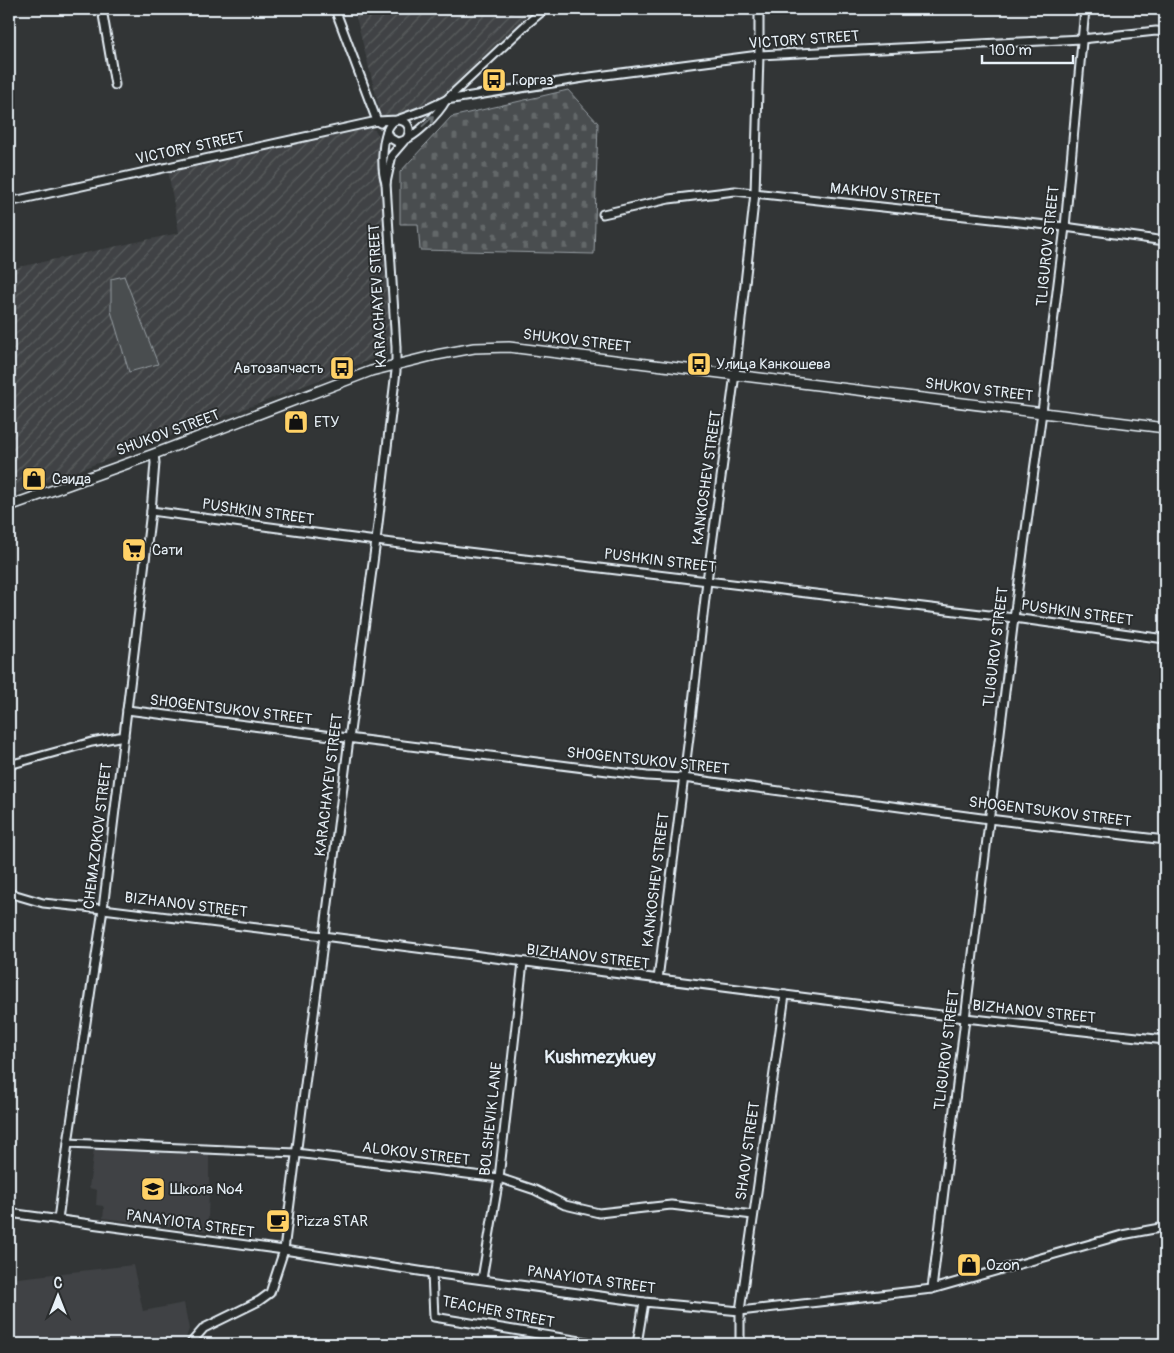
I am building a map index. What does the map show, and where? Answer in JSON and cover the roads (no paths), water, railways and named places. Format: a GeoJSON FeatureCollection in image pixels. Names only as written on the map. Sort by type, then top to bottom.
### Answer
{"type":"FeatureCollection","features":[{"type":"Feature","properties":{"kind":"main road","name":"SHUKOV STREET"},"geometry":{"type":"LineString","coordinates":[[9,506],[154,454],[371,371],[474,348],[509,347],[1165,428]]}},
{"type":"Feature","properties":{"kind":"street"},"geometry":{"type":"LineString","coordinates":[[102,9],[115,85]]}},
{"type":"Feature","properties":{"kind":"street"},"geometry":{"type":"LineString","coordinates":[[335,9],[378,121],[393,141],[406,140]]}},
{"type":"Feature","properties":{"kind":"street"},"geometry":{"type":"LineString","coordinates":[[386,183],[392,155],[441,109],[446,100],[545,9]]}},
{"type":"Feature","properties":{"kind":"street","name":"KANKOSHEV STREET"},"geometry":{"type":"LineString","coordinates":[[658,979],[707,581],[735,374],[755,193],[759,9]]}},
{"type":"Feature","properties":{"kind":"street","name":"TLIGUROV STREET"},"geometry":{"type":"LineString","coordinates":[[932,1289],[1014,618],[1065,227],[1085,9]]}},
{"type":"Feature","properties":{"kind":"street","name":"VICTORY STREET"},"geometry":{"type":"LineString","coordinates":[[446,100],[590,77],[759,55],[1082,38],[1156,31],[1165,32]]}},
{"type":"Feature","properties":{"kind":"street"},"geometry":{"type":"LineString","coordinates":[[386,183],[384,177],[384,144],[388,125],[395,120],[446,100]]}},
{"type":"Feature","properties":{"kind":"street"},"geometry":{"type":"LineString","coordinates":[[395,120],[403,120],[408,125],[410,132],[406,140]]}},
{"type":"Feature","properties":{"kind":"street","name":"VICTORY STREET"},"geometry":{"type":"LineString","coordinates":[[9,202],[378,121],[395,120]]}},
{"type":"Feature","properties":{"kind":"street","name":"KARACHAYEV STREET"},"geometry":{"type":"LineString","coordinates":[[190,1344],[204,1328],[260,1301],[270,1293],[284,1250],[323,936],[376,541],[397,364],[386,183]]}},
{"type":"Feature","properties":{"kind":"street","name":"MAKHOV STREET"},"geometry":{"type":"LineString","coordinates":[[603,214],[668,199],[735,191],[1065,227],[1165,241]]}},
{"type":"Feature","properties":{"kind":"street","name":"CHEMAZOKOV STREET"},"geometry":{"type":"LineString","coordinates":[[58,1220],[103,909],[151,511],[154,454]]}},
{"type":"Feature","properties":{"kind":"street","name":"PUSHKIN STREET"},"geometry":{"type":"LineString","coordinates":[[151,511],[376,541],[1014,618],[1165,639]]}},
{"type":"Feature","properties":{"kind":"street","name":"SHOGENTSUKOV STREET"},"geometry":{"type":"LineString","coordinates":[[127,710],[647,776],[683,778],[989,819],[1165,840]]}},
{"type":"Feature","properties":{"kind":"street"},"geometry":{"type":"LineString","coordinates":[[9,765],[92,742],[124,736]]}},
{"type":"Feature","properties":{"kind":"street","name":"BIZHANOV STREET"},"geometry":{"type":"LineString","coordinates":[[9,892],[43,903],[323,936],[965,1018],[1165,1040]]}},
{"type":"Feature","properties":{"kind":"street","name":"BOLSHEVIK LANE"},"geometry":{"type":"LineString","coordinates":[[482,1279],[499,1178],[523,962]]}},
{"type":"Feature","properties":{"kind":"street","name":"SHAOV STREET"},"geometry":{"type":"LineString","coordinates":[[740,1344],[740,1311],[784,995]]}},
{"type":"Feature","properties":{"kind":"street","name":"ALOKOV STREET"},"geometry":{"type":"LineString","coordinates":[[68,1143],[296,1153],[499,1178],[535,1190],[565,1205],[599,1213],[671,1206],[753,1215]]}},
{"type":"Feature","properties":{"kind":"street","name":"PANAYIOTA STREET"},"geometry":{"type":"LineString","coordinates":[[9,1213],[284,1250],[644,1302],[740,1311],[932,1289],[1122,1235],[1165,1227]]}},
{"type":"Feature","properties":{"kind":"street","name":"TEACHER STREET"},"geometry":{"type":"LineString","coordinates":[[432,1272],[434,1317],[600,1344]]}},
{"type":"Feature","properties":{"kind":"street"},"geometry":{"type":"LineString","coordinates":[[637,1344],[644,1302]]}},
{"type":"Feature","properties":{"kind":"place","name":"Горгаз"},"geometry":{"type":"Point","coordinates":[494,80]}},
{"type":"Feature","properties":{"kind":"place","name":"Улица Канкошева"},"geometry":{"type":"Point","coordinates":[699,364]}},
{"type":"Feature","properties":{"kind":"place","name":"Автозапчасть"},"geometry":{"type":"Point","coordinates":[342,368]}},
{"type":"Feature","properties":{"kind":"place","name":"ЕТУ"},"geometry":{"type":"Point","coordinates":[296,422]}},
{"type":"Feature","properties":{"kind":"place","name":"Саида"},"geometry":{"type":"Point","coordinates":[34,479]}},
{"type":"Feature","properties":{"kind":"place","name":"Сати"},"geometry":{"type":"Point","coordinates":[134,550]}},
{"type":"Feature","properties":{"kind":"place","name":"Школа №4"},"geometry":{"type":"Point","coordinates":[153,1189]}},
{"type":"Feature","properties":{"kind":"place","name":"Pizza STAR"},"geometry":{"type":"Point","coordinates":[278,1221]}},
{"type":"Feature","properties":{"kind":"place","name":"Ozon"},"geometry":{"type":"Point","coordinates":[969,1265]}},
{"type":"Feature","properties":{"kind":"district","name":"Kushmezykuey"},"geometry":{"type":"Point","coordinates":[600,1057]}}]}
